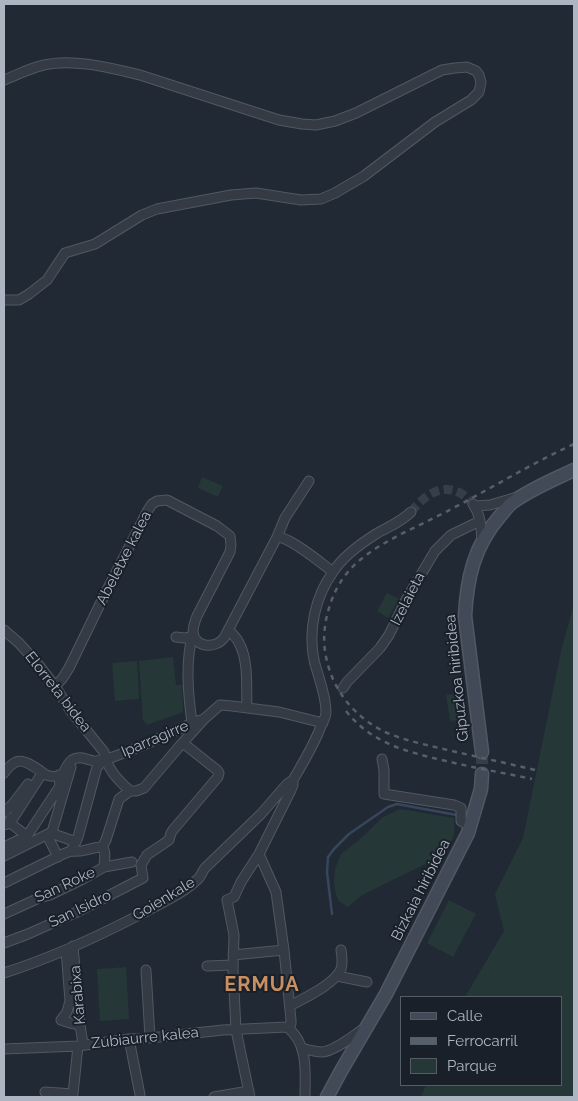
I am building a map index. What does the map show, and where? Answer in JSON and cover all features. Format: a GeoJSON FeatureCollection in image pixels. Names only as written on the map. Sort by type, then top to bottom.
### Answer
{"type":"FeatureCollection","features":[{"type":"Feature","properties":{"kind":"street"},"geometry":{"type":"LineString","coordinates":[[4,80],[45,64],[79,63],[140,75],[279,120],[316,125],[335,121],[356,113],[442,70],[467,67],[476,71],[481,82],[479,92],[471,100],[435,122],[364,176],[335,193],[321,199],[301,200],[256,193],[231,194],[157,208],[95,244],[65,253],[47,280],[29,294],[19,300],[4,300]]}},
{"type":"Feature","properties":{"kind":"street","name":"Gipuzkoa hiribidea"},"geometry":{"type":"LineString","coordinates":[[482,752],[465,616],[466,595],[472,568],[482,541],[510,503],[574,470]]}},
{"type":"Feature","properties":{"kind":"street"},"geometry":{"type":"LineString","coordinates":[[193,635],[198,642],[204,645],[212,646],[222,642],[285,518],[309,481]]}},
{"type":"Feature","properties":{"kind":"street"},"geometry":{"type":"LineString","coordinates":[[476,505],[502,502],[527,493]]}},
{"type":"Feature","properties":{"kind":"street","name":"Abeletxe kalea"},"geometry":{"type":"LineString","coordinates":[[55,686],[69,668],[148,510],[152,504],[158,501],[167,500],[176,504],[217,526],[227,533],[231,540],[230,552],[197,616],[193,635]]}},
{"type":"Feature","properties":{"kind":"street"},"geometry":{"type":"LineString","coordinates":[[476,505],[482,541]]}},
{"type":"Feature","properties":{"kind":"street"},"geometry":{"type":"LineString","coordinates":[[476,505],[485,512],[487,527],[482,541]]}},
{"type":"Feature","properties":{"kind":"street"},"geometry":{"type":"LineString","coordinates":[[214,1097],[249,1094],[236,1030],[233,966],[234,935],[227,900],[234,897],[259,854],[293,785],[293,780],[317,738],[326,714],[325,698],[314,658],[312,633],[319,597],[333,572],[345,558],[360,545],[411,512]]}},
{"type":"Feature","properties":{"kind":"street","name":"Izelaieta"},"geometry":{"type":"LineString","coordinates":[[343,688],[389,636],[435,551],[451,535],[480,520]]}},
{"type":"Feature","properties":{"kind":"street"},"geometry":{"type":"LineString","coordinates":[[277,537],[287,540],[333,572]]}},
{"type":"Feature","properties":{"kind":"street","name":"Elorreta bidea"},"geometry":{"type":"LineString","coordinates":[[4,630],[19,643],[55,686],[70,710],[104,752],[109,768],[130,791]]}},
{"type":"Feature","properties":{"kind":"street"},"geometry":{"type":"LineString","coordinates":[[228,630],[239,642],[244,656],[247,708]]}},
{"type":"Feature","properties":{"kind":"street"},"geometry":{"type":"LineString","coordinates":[[176,637],[184,638],[193,635]]}},
{"type":"Feature","properties":{"kind":"street"},"geometry":{"type":"LineString","coordinates":[[130,791],[144,788],[184,743],[191,727],[188,669],[193,635]]}},
{"type":"Feature","properties":{"kind":"street"},"geometry":{"type":"LineString","coordinates":[[191,727],[220,705],[279,712],[323,723]]}},
{"type":"Feature","properties":{"kind":"street","name":"Iparragirre"},"geometry":{"type":"LineString","coordinates":[[105,759],[191,727]]}},
{"type":"Feature","properties":{"kind":"street"},"geometry":{"type":"LineString","coordinates":[[104,867],[136,864],[147,854],[169,840],[173,830],[218,777],[217,770],[184,743]]}},
{"type":"Feature","properties":{"kind":"street"},"geometry":{"type":"LineString","coordinates":[[4,773],[13,763],[19,760],[49,776],[64,773],[73,759],[83,757],[95,761],[105,759]]}},
{"type":"Feature","properties":{"kind":"street"},"geometry":{"type":"LineString","coordinates":[[4,856],[52,832],[73,759]]}},
{"type":"Feature","properties":{"kind":"street"},"geometry":{"type":"LineString","coordinates":[[4,883],[74,847],[97,767],[105,759]]}},
{"type":"Feature","properties":{"kind":"street"},"geometry":{"type":"LineString","coordinates":[[382,759],[384,794],[454,805],[461,808],[461,821],[470,826]]}},
{"type":"Feature","properties":{"kind":"street"},"geometry":{"type":"LineString","coordinates":[[4,812],[40,772]]}},
{"type":"Feature","properties":{"kind":"street"},"geometry":{"type":"LineString","coordinates":[[7,824],[40,772]]}},
{"type":"Feature","properties":{"kind":"street","name":"Bizkaia hiribidea"},"geometry":{"type":"LineString","coordinates":[[327,1097],[371,1022],[464,841],[481,789],[482,774]]}},
{"type":"Feature","properties":{"kind":"street"},"geometry":{"type":"LineString","coordinates":[[4,847],[27,836],[60,786],[59,775]]}},
{"type":"Feature","properties":{"kind":"street","name":"Goienkale"},"geometry":{"type":"LineString","coordinates":[[4,973],[70,948],[175,896],[200,876],[261,814],[287,784],[293,780]]}},
{"type":"Feature","properties":{"kind":"street","name":"San Roke"},"geometry":{"type":"LineString","coordinates":[[4,914],[76,883],[104,867],[105,854],[102,847],[119,799],[130,791]]}},
{"type":"Feature","properties":{"kind":"street"},"geometry":{"type":"LineString","coordinates":[[7,824],[16,800]]}},
{"type":"Feature","properties":{"kind":"street"},"geometry":{"type":"LineString","coordinates":[[7,824],[27,836]]}},
{"type":"Feature","properties":{"kind":"street"},"geometry":{"type":"LineString","coordinates":[[49,834],[82,852],[93,847],[102,847]]}},
{"type":"Feature","properties":{"kind":"street"},"geometry":{"type":"LineString","coordinates":[[49,834],[58,856]]}},
{"type":"Feature","properties":{"kind":"street"},"geometry":{"type":"LineString","coordinates":[[259,854],[276,892],[290,1006],[291,1024],[287,1027],[300,1044],[304,1054],[305,1097]]}},
{"type":"Feature","properties":{"kind":"street","name":"San Isidro"},"geometry":{"type":"LineString","coordinates":[[4,943],[75,913],[142,879],[143,873],[136,864]]}},
{"type":"Feature","properties":{"kind":"street","name":"Karabixa"},"geometry":{"type":"LineString","coordinates":[[70,948],[70,1001],[67,1012],[61,1020],[80,1025]]}},
{"type":"Feature","properties":{"kind":"street","name":"Karabixa"},"geometry":{"type":"LineString","coordinates":[[54,1097],[45,1092],[73,1094],[80,1045],[80,1025],[70,948]]}},
{"type":"Feature","properties":{"kind":"street"},"geometry":{"type":"LineString","coordinates":[[233,955],[284,950]]}},
{"type":"Feature","properties":{"kind":"street"},"geometry":{"type":"LineString","coordinates":[[290,1006],[321,988],[337,976],[342,963],[341,950]]}},
{"type":"Feature","properties":{"kind":"street"},"geometry":{"type":"LineString","coordinates":[[207,966],[233,966]]}},
{"type":"Feature","properties":{"kind":"street"},"geometry":{"type":"LineString","coordinates":[[146,970],[150,1038]]}},
{"type":"Feature","properties":{"kind":"street"},"geometry":{"type":"LineString","coordinates":[[337,976],[367,982]]}},
{"type":"Feature","properties":{"kind":"street"},"geometry":{"type":"LineString","coordinates":[[302,1048],[322,1052],[335,1048],[371,1022]]}},
{"type":"Feature","properties":{"kind":"street","name":"Zubiaurre kalea"},"geometry":{"type":"LineString","coordinates":[[4,1049],[80,1045],[223,1030],[287,1027]]}},
{"type":"Feature","properties":{"kind":"street"},"geometry":{"type":"LineString","coordinates":[[129,1039],[140,1095]]}},
{"type":"Feature","properties":{"kind":"green space"},"geometry":{"type":"Polygon","coordinates":[[[202,477],[223,486],[218,497],[198,488],[202,477]]]}},
{"type":"Feature","properties":{"kind":"green space"},"geometry":{"type":"Polygon","coordinates":[[[387,593],[399,599],[388,618],[377,611],[387,593]]]}},
{"type":"Feature","properties":{"kind":"green space"},"geometry":{"type":"Polygon","coordinates":[[[574,604],[574,1097],[421,1097],[426,1086],[563,1086],[563,996],[466,996],[504,931],[495,894],[523,838],[561,651],[574,604]]]}},
{"type":"Feature","properties":{"kind":"green space"},"geometry":{"type":"Polygon","coordinates":[[[173,657],[176,685],[182,685],[183,712],[147,725],[143,720],[139,661],[173,657]]]}},
{"type":"Feature","properties":{"kind":"green space"},"geometry":{"type":"Polygon","coordinates":[[[137,661],[139,699],[115,701],[112,663],[137,661]]]}},
{"type":"Feature","properties":{"kind":"green space"},"geometry":{"type":"Polygon","coordinates":[[[455,694],[459,720],[450,721],[446,695],[455,694]]]}},
{"type":"Feature","properties":{"kind":"green space"},"geometry":{"type":"Polygon","coordinates":[[[400,809],[454,818],[454,835],[446,854],[362,895],[348,907],[339,901],[334,882],[335,869],[341,854],[383,817],[400,809]]]}},
{"type":"Feature","properties":{"kind":"green space"},"geometry":{"type":"Polygon","coordinates":[[[449,900],[476,914],[453,957],[427,943],[449,900]]]}},
{"type":"Feature","properties":{"kind":"green space"},"geometry":{"type":"Polygon","coordinates":[[[126,967],[129,1019],[100,1021],[97,969],[126,967]]]}},
{"type":"Feature","properties":{"kind":"waterway"},"geometry":{"type":"LineString","coordinates":[[332,914],[327,872],[328,857],[349,834],[388,807],[397,804],[457,815]]}},
{"type":"Feature","properties":{"kind":"tunnel"},"geometry":{"type":"LineString","coordinates":[[411,512],[427,496],[440,490],[454,491],[462,494],[473,504]]}},
{"type":"Feature","properties":{"kind":"tunnel"},"geometry":{"type":"LineString","coordinates":[[482,752],[482,774]]}},
{"type":"Feature","properties":{"kind":"railway"},"geometry":{"type":"LineString","coordinates":[[535,770],[410,741],[374,726],[356,712],[335,683],[325,654],[325,626],[330,605],[342,580],[349,570],[368,554],[403,533],[574,444]]}},
{"type":"Feature","properties":{"kind":"railway"},"geometry":{"type":"LineString","coordinates":[[346,711],[356,722],[379,739],[405,750],[457,764],[532,779]]}},
{"type":"Feature","properties":{"kind":"district","name":"ERMUA"},"geometry":{"type":"Point","coordinates":[262,985]}}]}
